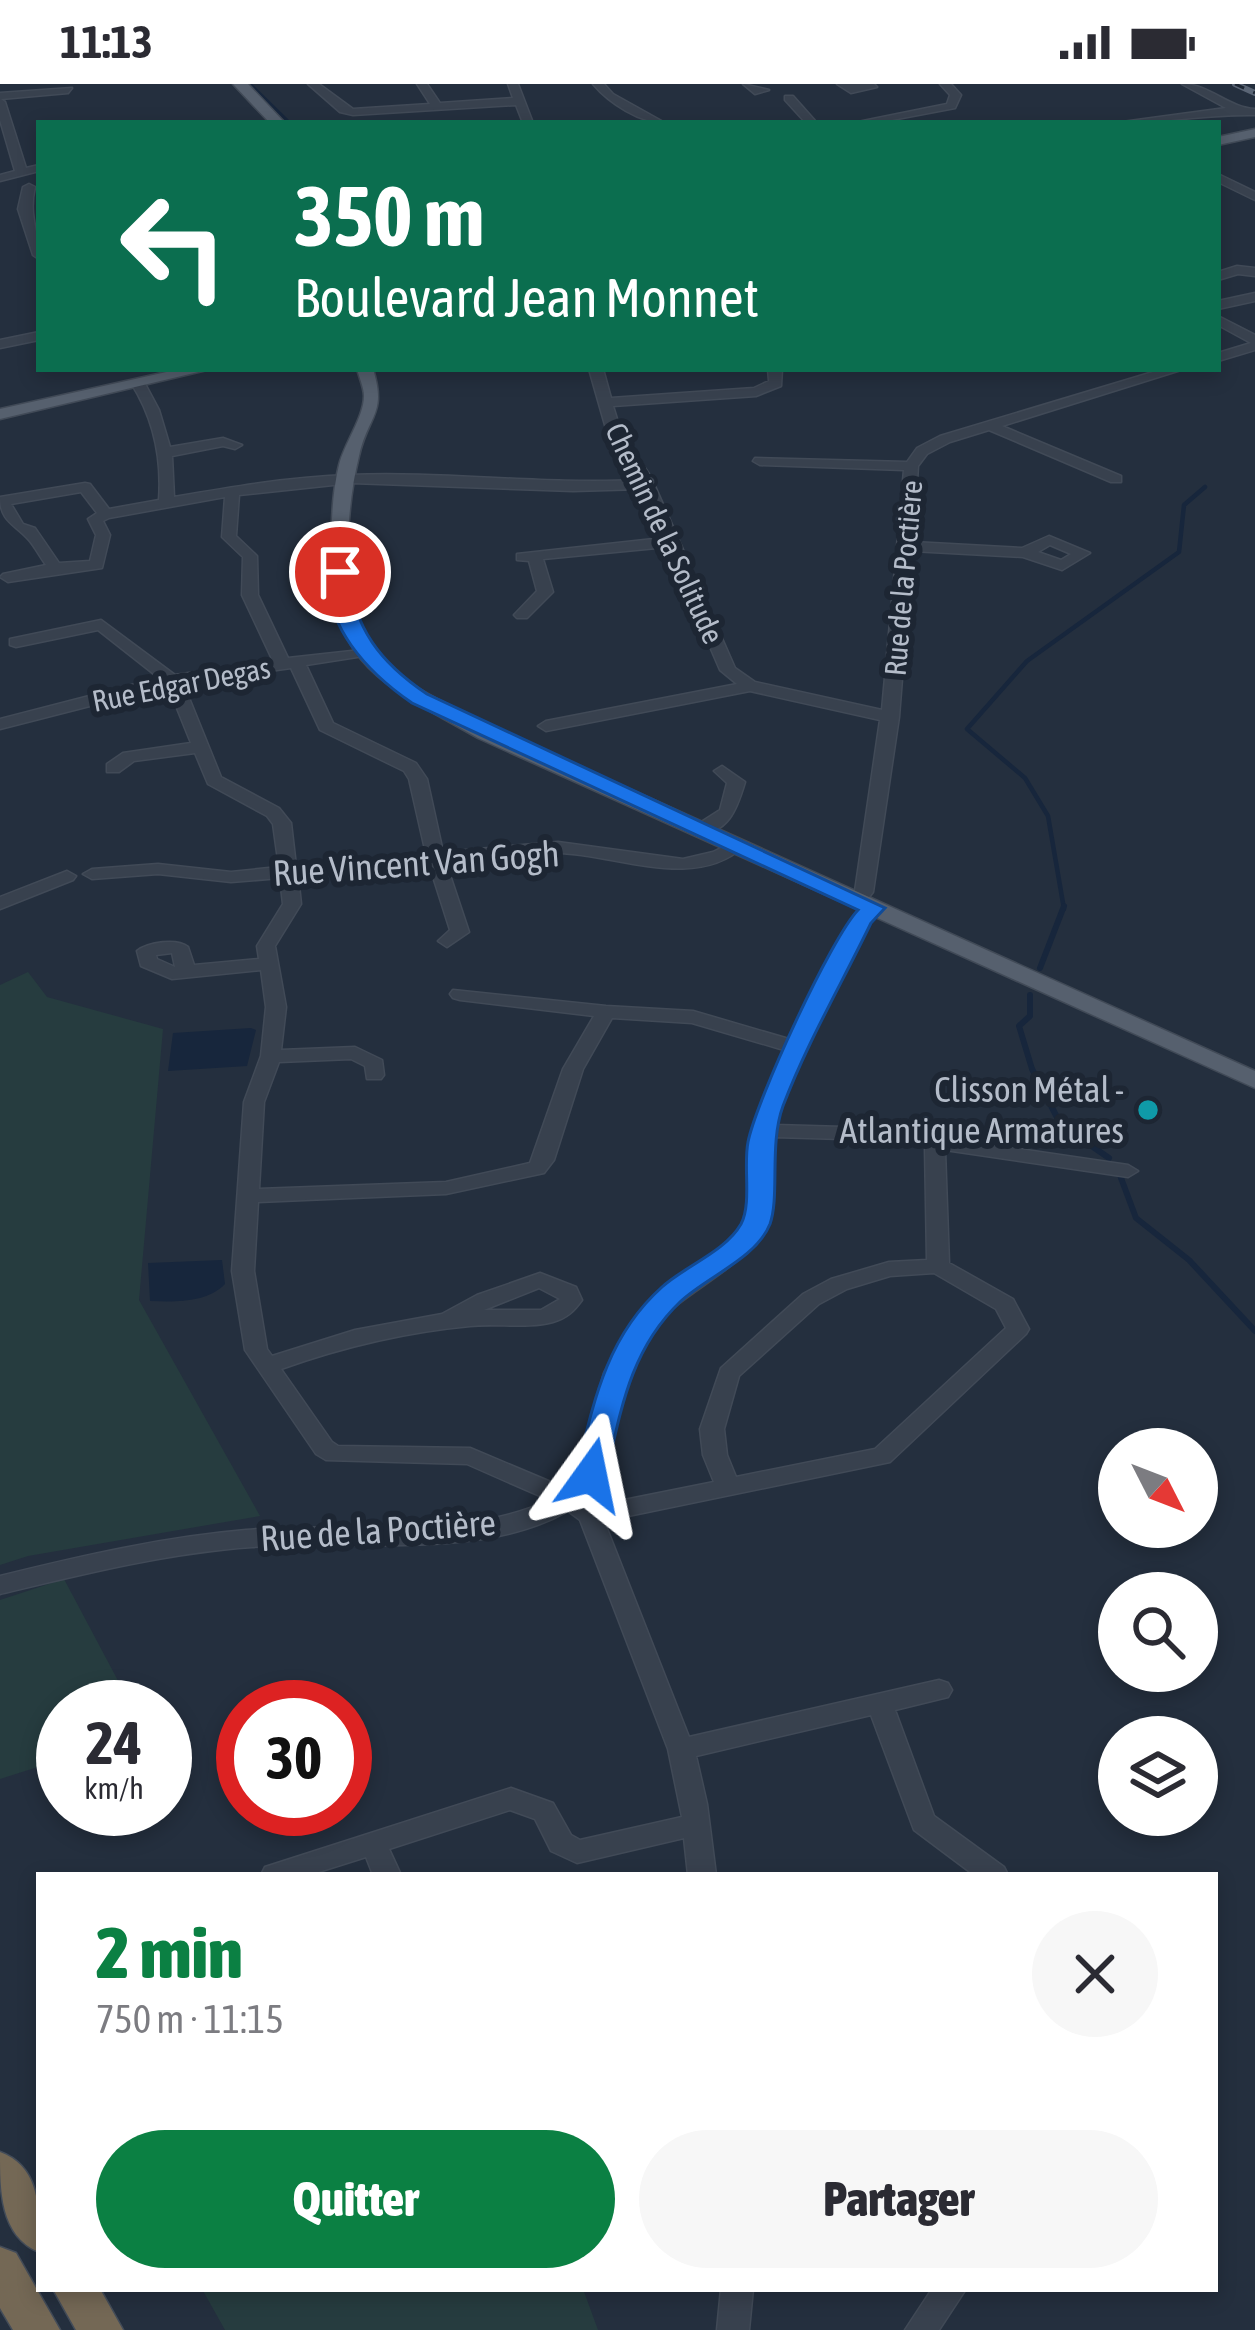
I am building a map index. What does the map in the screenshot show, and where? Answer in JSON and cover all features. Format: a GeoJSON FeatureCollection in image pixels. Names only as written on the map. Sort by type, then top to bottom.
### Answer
{"type":"FeatureCollection","features":[{"type":"Feature","properties":{"kind":"highway"},"geometry":{"type":"LineString","coordinates":[[0,2170],[36,2228]]}},
{"type":"Feature","properties":{"kind":"highway"},"geometry":{"type":"LineString","coordinates":[[0,2267],[38,2330]]}},
{"type":"Feature","properties":{"kind":"highway"},"geometry":{"type":"LineString","coordinates":[[77,2292],[100,2330]]}},
{"type":"Feature","properties":{"kind":"main road"},"geometry":{"type":"LineString","coordinates":[[241,84],[275,120]]}},
{"type":"Feature","properties":{"kind":"main road"},"geometry":{"type":"LineString","coordinates":[[1221,140],[1255,133]]}},
{"type":"Feature","properties":{"kind":"main road"},"geometry":{"type":"LineString","coordinates":[[363,372],[374,397],[352,447],[344,480],[341,603],[364,652],[394,681],[446,713],[1255,1079]]}},
{"type":"Feature","properties":{"kind":"main road"},"geometry":{"type":"LineString","coordinates":[[0,414],[138,374]]}},
{"type":"Feature","properties":{"kind":"street"},"geometry":{"type":"LineString","coordinates":[[314,84],[333,103],[353,112],[520,100]]}},
{"type":"Feature","properties":{"kind":"street"},"geometry":{"type":"LineString","coordinates":[[422,84],[437,106]]}},
{"type":"Feature","properties":{"kind":"street"},"geometry":{"type":"LineString","coordinates":[[513,84],[527,120]]}},
{"type":"Feature","properties":{"kind":"street"},"geometry":{"type":"LineString","coordinates":[[598,84],[609,96],[654,120]]}},
{"type":"Feature","properties":{"kind":"street"},"geometry":{"type":"LineString","coordinates":[[748,84],[755,91],[764,90]]}},
{"type":"Feature","properties":{"kind":"street"},"geometry":{"type":"LineString","coordinates":[[842,84],[851,90],[872,87],[867,84]]}},
{"type":"Feature","properties":{"kind":"street"},"geometry":{"type":"LineString","coordinates":[[874,120],[951,106],[956,95],[945,84]]}},
{"type":"Feature","properties":{"kind":"street"},"geometry":{"type":"LineString","coordinates":[[1186,84],[1237,110]]}},
{"type":"Feature","properties":{"kind":"street"},"geometry":{"type":"LineString","coordinates":[[32,213],[26,177],[0,99],[68,90]]}},
{"type":"Feature","properties":{"kind":"street"},"geometry":{"type":"LineString","coordinates":[[789,98],[809,120]]}},
{"type":"Feature","properties":{"kind":"street"},"geometry":{"type":"LineString","coordinates":[[1147,120],[1255,112]]}},
{"type":"Feature","properties":{"kind":"street"},"geometry":{"type":"LineString","coordinates":[[0,178],[26,177]]}},
{"type":"Feature","properties":{"kind":"street"},"geometry":{"type":"LineString","coordinates":[[1248,188],[1255,197]]}},
{"type":"Feature","properties":{"kind":"street"},"geometry":{"type":"LineString","coordinates":[[1221,276],[1255,272]]}},
{"type":"Feature","properties":{"kind":"street"},"geometry":{"type":"LineString","coordinates":[[1221,303],[1255,297]]}},
{"type":"Feature","properties":{"kind":"street"},"geometry":{"type":"LineString","coordinates":[[1221,322],[1255,343]]}},
{"type":"Feature","properties":{"kind":"street"},"geometry":{"type":"LineString","coordinates":[[0,344],[36,337]]}},
{"type":"Feature","properties":{"kind":"street"},"geometry":{"type":"LineString","coordinates":[[1221,356],[1255,343]]}},
{"type":"Feature","properties":{"kind":"street","name":"Chemin de la Solitude"},"geometry":{"type":"LineString","coordinates":[[597,372],[614,432],[647,484],[728,670],[750,686]]}},
{"type":"Feature","properties":{"kind":"street"},"geometry":{"type":"LineString","coordinates":[[605,402],[756,392],[776,383],[775,372]]}},
{"type":"Feature","properties":{"kind":"street","name":"Rue de la Poctière"},"geometry":{"type":"LineString","coordinates":[[0,1585],[130,1555],[245,1538],[493,1526],[553,1509],[568,1499],[591,1475],[615,1373],[642,1325],[673,1292],[739,1244],[757,1222],[763,1131],[861,920],[891,717],[911,466],[928,446],[1167,372]]}},
{"type":"Feature","properties":{"kind":"street"},"geometry":{"type":"LineString","coordinates":[[138,374],[151,404],[169,478],[166,503]]}},
{"type":"Feature","properties":{"kind":"street"},"geometry":{"type":"LineString","coordinates":[[988,425],[1116,479]]}},
{"type":"Feature","properties":{"kind":"street"},"geometry":{"type":"LineString","coordinates":[[163,453],[223,442],[235,445]]}},
{"type":"Feature","properties":{"kind":"street"},"geometry":{"type":"LineString","coordinates":[[760,461],[911,466]]}},
{"type":"Feature","properties":{"kind":"street"},"geometry":{"type":"LineString","coordinates":[[8,577],[97,565],[103,536],[95,519],[166,503],[344,480],[483,489],[522,481],[568,490],[647,484]]}},
{"type":"Feature","properties":{"kind":"street"},"geometry":{"type":"LineString","coordinates":[[55,568],[31,531],[18,527],[1,501],[85,488],[105,514]]}},
{"type":"Feature","properties":{"kind":"street"},"geometry":{"type":"LineString","coordinates":[[232,495],[230,537],[250,556],[250,595],[326,726],[410,767],[418,779],[460,932],[447,941]]}},
{"type":"Feature","properties":{"kind":"street"},"geometry":{"type":"LineString","coordinates":[[522,615],[545,592],[529,556],[672,542]]}},
{"type":"Feature","properties":{"kind":"street"},"geometry":{"type":"LineString","coordinates":[[905,546],[1024,553]]}},
{"type":"Feature","properties":{"kind":"street"},"geometry":{"type":"LineString","coordinates":[[16,641],[101,626],[175,683],[222,788],[273,812],[282,823],[292,904],[270,937],[276,1007],[271,1056],[254,1102],[243,1270],[253,1341],[324,1448],[334,1454],[455,1453],[568,1499],[590,1515],[681,1749],[702,1872]]}},
{"type":"Feature","properties":{"kind":"street","name":"Rue Edgar Degas"},"geometry":{"type":"LineString","coordinates":[[0,724],[166,680],[364,652]]}},
{"type":"Feature","properties":{"kind":"street"},"geometry":{"type":"LineString","coordinates":[[546,726],[750,686],[891,717]]}},
{"type":"Feature","properties":{"kind":"street"},"geometry":{"type":"LineString","coordinates":[[113,768],[129,757],[200,747]]}},
{"type":"Feature","properties":{"kind":"street"},"geometry":{"type":"LineString","coordinates":[[701,830],[728,812],[736,782],[722,771]]}},
{"type":"Feature","properties":{"kind":"street","name":"Rue Vincent Van Gogh"},"geometry":{"type":"LineString","coordinates":[[92,874],[158,869],[231,877],[558,848],[683,864],[719,856],[735,846]]}},
{"type":"Feature","properties":{"kind":"street"},"geometry":{"type":"LineString","coordinates":[[0,904],[67,876]]}},
{"type":"Feature","properties":{"kind":"street"},"geometry":{"type":"LineString","coordinates":[[186,971],[269,964]]}},
{"type":"Feature","properties":{"kind":"street"},"geometry":{"type":"LineString","coordinates":[[460,994],[693,1017],[798,1048]]}},
{"type":"Feature","properties":{"kind":"street"},"geometry":{"type":"LineString","coordinates":[[248,1196],[446,1188],[537,1168],[544,1160],[573,1070],[606,1012]]}},
{"type":"Feature","properties":{"kind":"street"},"geometry":{"type":"LineString","coordinates":[[271,1056],[355,1053],[375,1064],[374,1075]]}},
{"type":"Feature","properties":{"kind":"street"},"geometry":{"type":"LineString","coordinates":[[763,1131],[877,1134],[1128,1172]]}},
{"type":"Feature","properties":{"kind":"street"},"geometry":{"type":"LineString","coordinates":[[935,1142],[938,1266]]}},
{"type":"Feature","properties":{"kind":"street"},"geometry":{"type":"LineString","coordinates":[[590,1515],[882,1456],[1018,1329],[1005,1304],[938,1266],[890,1270],[825,1292],[729,1372],[712,1429],[715,1455],[728,1487]]}},
{"type":"Feature","properties":{"kind":"street"},"geometry":{"type":"LineString","coordinates":[[267,1366],[343,1337],[449,1320]]}},
{"type":"Feature","properties":{"kind":"street"},"geometry":{"type":"LineString","coordinates":[[681,1749],[939,1690]]}},
{"type":"Feature","properties":{"kind":"street"},"geometry":{"type":"LineString","coordinates":[[880,1705],[923,1822],[990,1872]]}},
{"type":"Feature","properties":{"kind":"street"},"geometry":{"type":"LineString","coordinates":[[285,1872],[512,1799],[544,1811],[561,1843],[577,1852],[697,1824]]}},
{"type":"Feature","properties":{"kind":"street"},"geometry":{"type":"LineString","coordinates":[[374,1845],[386,1872]]}},
{"type":"Feature","properties":{"kind":"street"},"geometry":{"type":"LineString","coordinates":[[733,2330],[737,2292]]}},
{"type":"Feature","properties":{"kind":"street"},"geometry":{"type":"LineString","coordinates":[[921,2330],[948,2292]]}},
{"type":"Feature","properties":{"kind":"green space"},"geometry":{"type":"Polygon","coordinates":[[[28,972],[47,997],[163,1029],[139,1300],[260,1516],[28,1556],[0,1565],[0,985],[28,972]]]}},
{"type":"Feature","properties":{"kind":"green space"},"geometry":{"type":"Polygon","coordinates":[[[64,1579],[118,1680],[36,1680],[36,1768],[0,1779],[0,1600],[64,1579]]]}},
{"type":"Feature","properties":{"kind":"green space"},"geometry":{"type":"Polygon","coordinates":[[[204,2292],[584,2292],[598,2330],[225,2330],[204,2292]]]}},
{"type":"Feature","properties":{"kind":"water"},"geometry":{"type":"Polygon","coordinates":[[[256,1030],[247,1066],[168,1071],[173,1033],[256,1030]]]}},
{"type":"Feature","properties":{"kind":"water"},"geometry":{"type":"Polygon","coordinates":[[[222,1260],[225,1284],[218,1290],[190,1300],[150,1301],[148,1263],[222,1260]]]}},
{"type":"Feature","properties":{"kind":"waterway"},"geometry":{"type":"LineString","coordinates":[[250,84],[287,120]]}},
{"type":"Feature","properties":{"kind":"waterway"},"geometry":{"type":"LineString","coordinates":[[1064,907],[1048,816],[1025,778],[967,729],[1027,661],[1179,552],[1184,505],[1205,487]]}},
{"type":"Feature","properties":{"kind":"waterway"},"geometry":{"type":"LineString","coordinates":[[1040,968],[1064,907]]}},
{"type":"Feature","properties":{"kind":"waterway"},"geometry":{"type":"LineString","coordinates":[[1030,995],[1030,1016],[1019,1026],[1032,1069],[1061,1125],[1109,1158]]}},
{"type":"Feature","properties":{"kind":"waterway"},"geometry":{"type":"LineString","coordinates":[[1121,1178],[1136,1218],[1189,1260],[1255,1331]]}},
{"type":"Feature","properties":{"kind":"railway"},"geometry":{"type":"LineString","coordinates":[[1235,84],[1255,93]]}},
{"type":"Feature","properties":{"kind":"place","name":"Clisson Métal - Atlantique Armatures"},"geometry":{"type":"Point","coordinates":[1148,1110]}},
{"type":"Feature","properties":{"kind":"route"},"geometry":{"type":"LineString","coordinates":[[340,572],[341,603],[358,643],[394,681],[419,698],[873,908],[861,920],[770,1107],[760,1147],[757,1222],[739,1244],[673,1292],[642,1325],[615,1373],[591,1475]]}}]}
